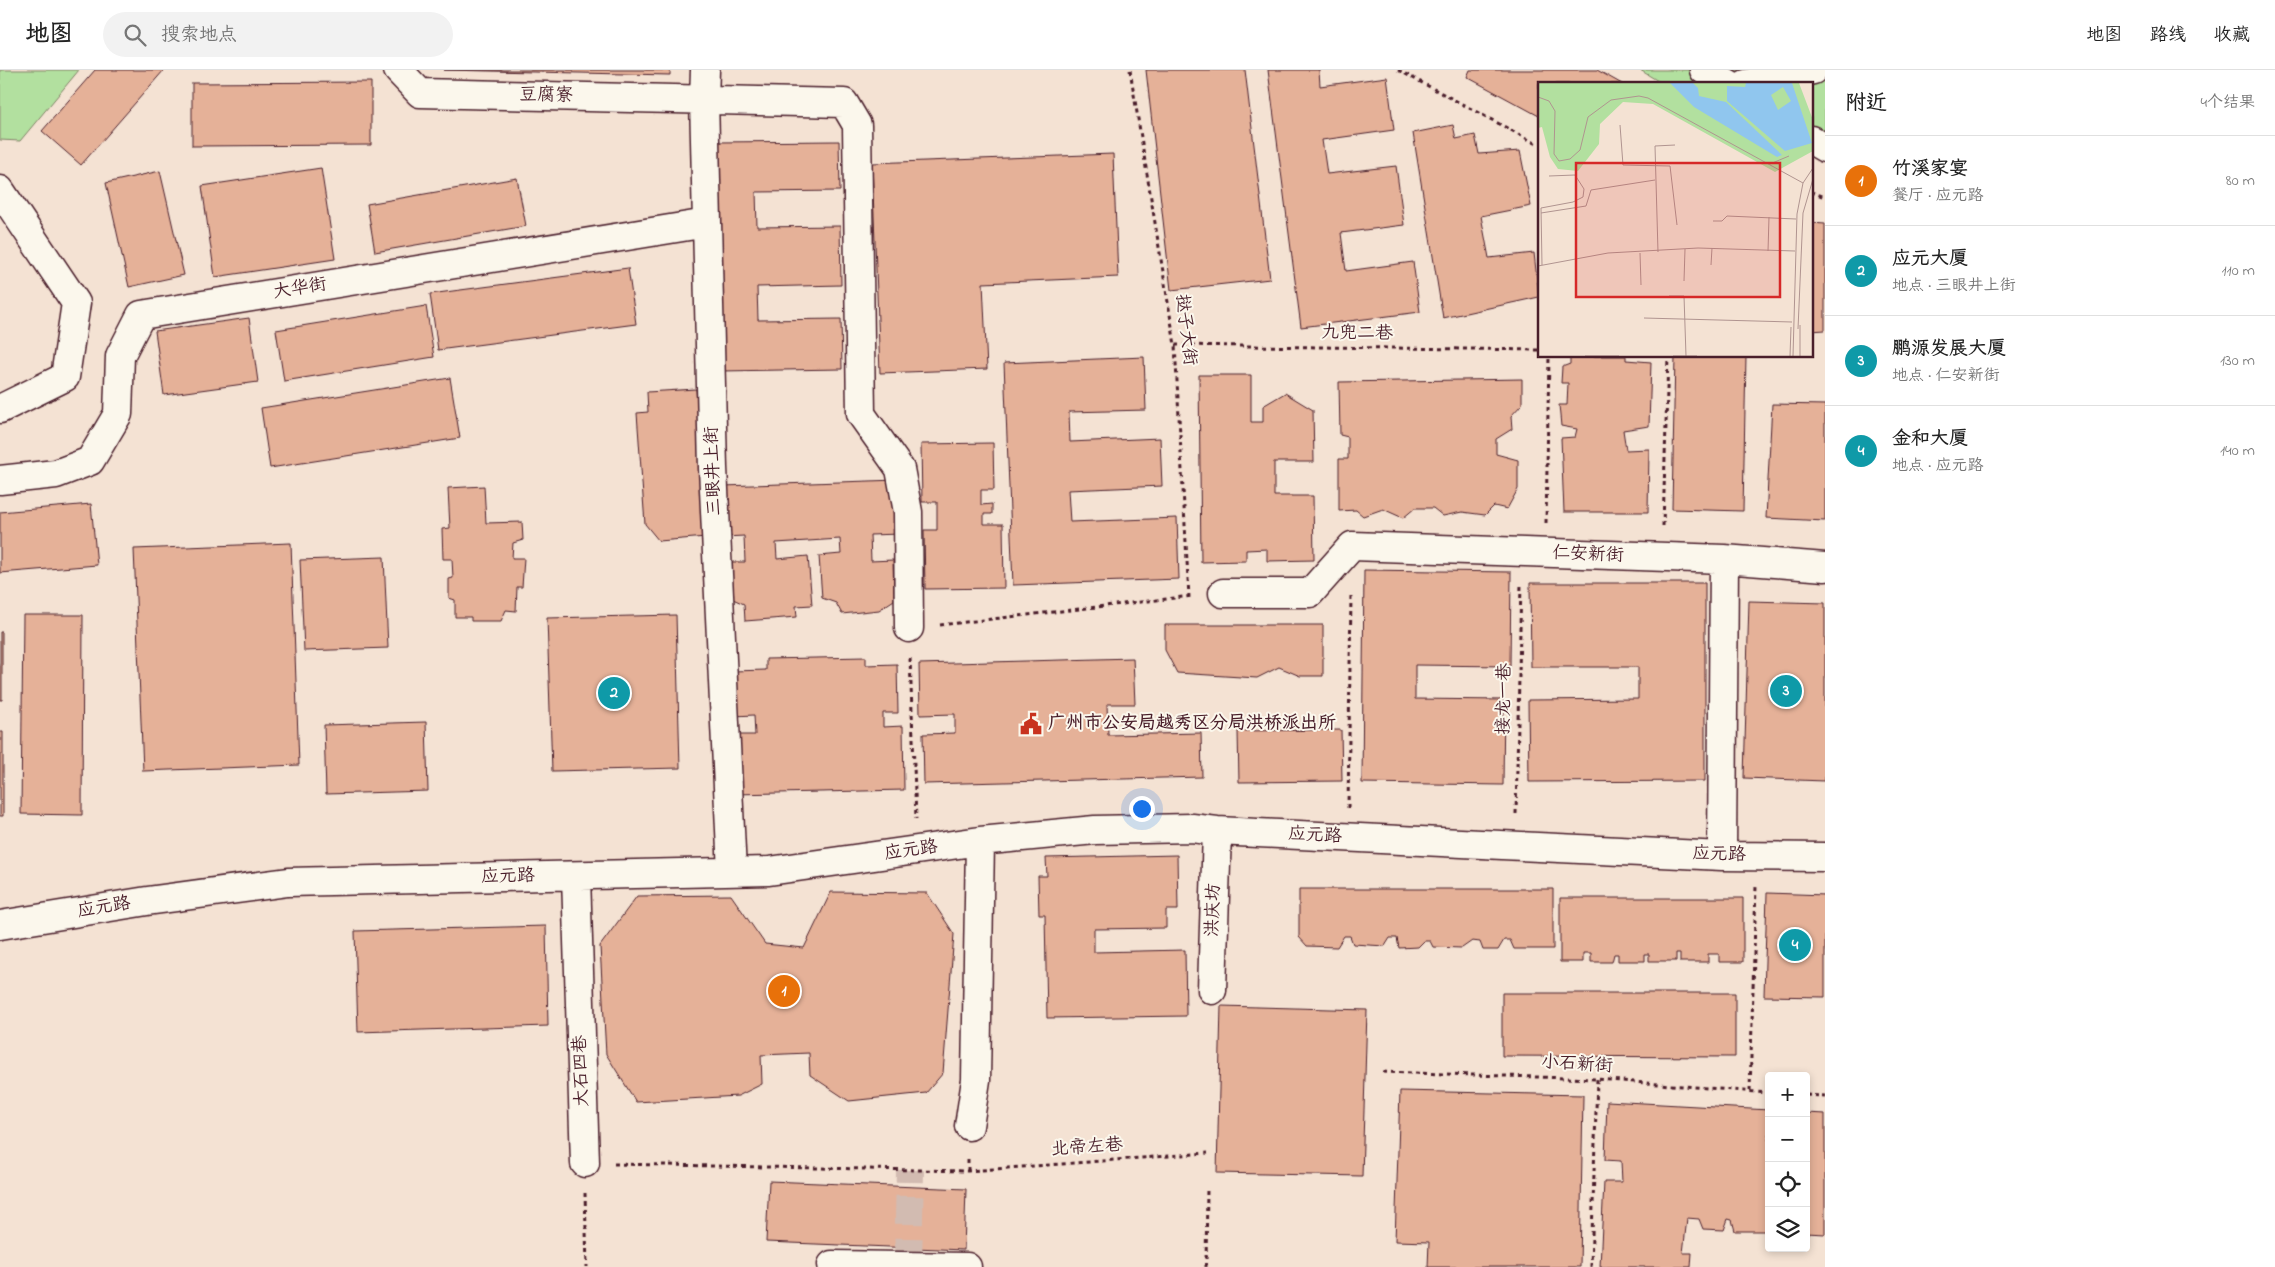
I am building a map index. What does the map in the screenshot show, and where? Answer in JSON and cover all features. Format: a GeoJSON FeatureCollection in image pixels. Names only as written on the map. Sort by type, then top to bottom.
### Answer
{"type":"FeatureCollection","features":[{"type":"Feature","properties":{"kind":"street","name":"豆腐寮"},"geometry":{"type":"LineString","coordinates":[[398,70],[420,93],[844,103],[857,126],[861,414],[900,469],[908,512],[909,628]]}},
{"type":"Feature","properties":{"kind":"street","name":"三眼井上街"},"geometry":{"type":"LineString","coordinates":[[705,70],[704,99],[713,468],[732,872]]}},
{"type":"Feature","properties":{"kind":"street"},"geometry":{"type":"LineString","coordinates":[[1704,70],[1725,82]]}},
{"type":"Feature","properties":{"kind":"street"},"geometry":{"type":"LineString","coordinates":[[1756,82],[1813,70]]}},
{"type":"Feature","properties":{"kind":"street"},"geometry":{"type":"LineString","coordinates":[[0,190],[76,303],[65,377],[0,409]]}},
{"type":"Feature","properties":{"kind":"street","name":"大华街"},"geometry":{"type":"LineString","coordinates":[[0,480],[56,474],[90,461],[118,414],[120,356],[141,315],[707,223]]}},
{"type":"Feature","properties":{"kind":"street"},"geometry":{"type":"LineString","coordinates":[[1223,593],[1310,594],[1352,546]]}},
{"type":"Feature","properties":{"kind":"street","name":"仁安新街"},"geometry":{"type":"LineString","coordinates":[[1352,546],[1724,559],[1825,567]]}},
{"type":"Feature","properties":{"kind":"street"},"geometry":{"type":"LineString","coordinates":[[1722,856],[1724,559]]}},
{"type":"Feature","properties":{"kind":"street","name":"应元路"},"geometry":{"type":"LineString","coordinates":[[0,925],[147,901],[288,882],[769,871],[980,841],[1095,830],[1192,828],[1348,838],[1722,856],[1825,857]]}},
{"type":"Feature","properties":{"kind":"street","name":"洪庆坊"},"geometry":{"type":"LineString","coordinates":[[1212,990],[1217,831]]}},
{"type":"Feature","properties":{"kind":"street"},"geometry":{"type":"LineString","coordinates":[[969,1126],[976,1080],[980,841]]}},
{"type":"Feature","properties":{"kind":"street","name":"大石四巷"},"geometry":{"type":"LineString","coordinates":[[576,876],[585,1163]]}},
{"type":"Feature","properties":{"kind":"street"},"geometry":{"type":"LineString","coordinates":[[832,1265],[967,1267]]}},
{"type":"Feature","properties":{"kind":"path","name":"挞子大街"},"geometry":{"type":"LineString","coordinates":[[1130,70],[1176,345],[1189,597]]}},
{"type":"Feature","properties":{"kind":"path"},"geometry":{"type":"LineString","coordinates":[[1398,70],[1538,144]]}},
{"type":"Feature","properties":{"kind":"path"},"geometry":{"type":"LineString","coordinates":[[1812,192],[1825,197]]}},
{"type":"Feature","properties":{"kind":"path","name":"九兜二巷"},"geometry":{"type":"LineString","coordinates":[[1176,345],[1538,350]]}},
{"type":"Feature","properties":{"kind":"path","name":"接龙一巷"},"geometry":{"type":"LineString","coordinates":[[1515,845],[1549,358]]}},
{"type":"Feature","properties":{"kind":"path"},"geometry":{"type":"LineString","coordinates":[[1662,558],[1668,358]]}},
{"type":"Feature","properties":{"kind":"path"},"geometry":{"type":"LineString","coordinates":[[1348,838],[1352,546]]}},
{"type":"Feature","properties":{"kind":"path"},"geometry":{"type":"LineString","coordinates":[[917,850],[909,628],[1223,593]]}},
{"type":"Feature","properties":{"kind":"path"},"geometry":{"type":"LineString","coordinates":[[1750,1091],[1757,856]]}},
{"type":"Feature","properties":{"kind":"path","name":"小石新街"},"geometry":{"type":"LineString","coordinates":[[1383,1072],[1597,1079],[1765,1093]]}},
{"type":"Feature","properties":{"kind":"path"},"geometry":{"type":"LineString","coordinates":[[1591,1267],[1597,1079]]}},
{"type":"Feature","properties":{"kind":"path"},"geometry":{"type":"LineString","coordinates":[[1810,1095],[1825,1096]]}},
{"type":"Feature","properties":{"kind":"path","name":"北帝左巷"},"geometry":{"type":"LineString","coordinates":[[585,1163],[968,1171],[1208,1153]]}},
{"type":"Feature","properties":{"kind":"path"},"geometry":{"type":"LineString","coordinates":[[585,1163],[587,1267]]}},
{"type":"Feature","properties":{"kind":"path"},"geometry":{"type":"LineString","coordinates":[[1206,1267],[1207,1187]]}},
{"type":"Feature","properties":{"kind":"green space"},"geometry":{"type":"Polygon","coordinates":[[[0,70],[79,70],[20,141],[0,140],[0,70]]]}},
{"type":"Feature","properties":{"kind":"green space"},"geometry":{"type":"Polygon","coordinates":[[[1640,70],[1825,70],[1825,138],[1812,144],[1812,82],[1660,82],[1640,70]]]}},
{"type":"Feature","properties":{"kind":"building"},"geometry":{"type":"Polygon","coordinates":[[[95,70],[164,70],[81,165],[42,131],[95,70]]]}},
{"type":"Feature","properties":{"kind":"building"},"geometry":{"type":"Polygon","coordinates":[[[444,70],[670,70],[670,75],[444,70]]]}},
{"type":"Feature","properties":{"kind":"building"},"geometry":{"type":"Polygon","coordinates":[[[1146,70],[1245,70],[1270,279],[1171,290],[1146,70]]]}},
{"type":"Feature","properties":{"kind":"building"},"geometry":{"type":"Polygon","coordinates":[[[1268,70],[1319,70],[1320,86],[1387,77],[1394,130],[1322,140],[1327,174],[1396,166],[1404,225],[1341,233],[1346,271],[1413,262],[1420,312],[1301,327],[1268,70]]]}},
{"type":"Feature","properties":{"kind":"building"},"geometry":{"type":"Polygon","coordinates":[[[1470,70],[1597,70],[1618,82],[1538,82],[1538,115],[1467,77],[1470,70]]]}},
{"type":"Feature","properties":{"kind":"building"},"geometry":{"type":"Polygon","coordinates":[[[371,82],[371,145],[192,146],[192,83],[371,82]]]}},
{"type":"Feature","properties":{"kind":"building"},"geometry":{"type":"Polygon","coordinates":[[[1453,125],[1456,139],[1475,135],[1479,154],[1520,151],[1531,206],[1481,216],[1489,258],[1534,253],[1538,297],[1443,318],[1413,133],[1453,125]]]}},
{"type":"Feature","properties":{"kind":"building"},"geometry":{"type":"Polygon","coordinates":[[[839,141],[840,191],[756,192],[757,227],[840,226],[841,285],[757,287],[758,320],[841,319],[842,369],[721,371],[718,142],[839,141]]]}},
{"type":"Feature","properties":{"kind":"building"},"geometry":{"type":"Polygon","coordinates":[[[1113,154],[1118,277],[983,283],[987,369],[880,373],[872,163],[1113,154]]]}},
{"type":"Feature","properties":{"kind":"building"},"geometry":{"type":"Polygon","coordinates":[[[321,168],[335,259],[215,277],[202,186],[321,168]]]}},
{"type":"Feature","properties":{"kind":"building"},"geometry":{"type":"Polygon","coordinates":[[[160,171],[184,275],[129,287],[106,183],[160,171]]]}},
{"type":"Feature","properties":{"kind":"building"},"geometry":{"type":"Polygon","coordinates":[[[517,178],[526,226],[375,252],[367,204],[517,178]]]}},
{"type":"Feature","properties":{"kind":"building"},"geometry":{"type":"Polygon","coordinates":[[[1812,223],[1825,224],[1825,330],[1812,331],[1812,223]]]}},
{"type":"Feature","properties":{"kind":"building"},"geometry":{"type":"Polygon","coordinates":[[[628,268],[636,324],[438,350],[430,294],[628,268]]]}},
{"type":"Feature","properties":{"kind":"building"},"geometry":{"type":"Polygon","coordinates":[[[426,306],[434,357],[284,381],[276,330],[426,306]]]}},
{"type":"Feature","properties":{"kind":"building"},"geometry":{"type":"Polygon","coordinates":[[[249,318],[258,382],[164,395],[155,331],[249,318]]]}},
{"type":"Feature","properties":{"kind":"building"},"geometry":{"type":"Polygon","coordinates":[[[1144,357],[1146,410],[1069,412],[1070,442],[1160,438],[1162,486],[1068,490],[1070,522],[1177,518],[1179,579],[1013,585],[1004,363],[1144,357]]]}},
{"type":"Feature","properties":{"kind":"building"},"geometry":{"type":"Polygon","coordinates":[[[1570,358],[1626,358],[1626,360],[1651,362],[1649,426],[1623,430],[1626,450],[1649,449],[1648,512],[1564,512],[1561,438],[1575,437],[1577,429],[1561,426],[1559,405],[1567,405],[1568,383],[1561,383],[1562,367],[1570,364],[1570,358]]]}},
{"type":"Feature","properties":{"kind":"building"},"geometry":{"type":"Polygon","coordinates":[[[1675,358],[1746,358],[1743,511],[1672,509],[1675,358]]]}},
{"type":"Feature","properties":{"kind":"building"},"geometry":{"type":"Polygon","coordinates":[[[1199,375],[1251,375],[1251,422],[1263,422],[1263,406],[1285,393],[1313,410],[1314,462],[1274,462],[1274,496],[1313,496],[1314,560],[1267,561],[1267,549],[1246,550],[1246,561],[1201,562],[1199,375]]]}},
{"type":"Feature","properties":{"kind":"building"},"geometry":{"type":"Polygon","coordinates":[[[450,378],[460,438],[270,468],[261,408],[450,378]]]}},
{"type":"Feature","properties":{"kind":"building"},"geometry":{"type":"Polygon","coordinates":[[[1522,379],[1522,404],[1511,416],[1512,429],[1496,439],[1496,454],[1518,460],[1518,489],[1507,509],[1494,506],[1485,515],[1462,512],[1443,516],[1433,508],[1415,508],[1403,518],[1383,509],[1363,516],[1356,510],[1339,511],[1339,459],[1348,459],[1348,437],[1340,435],[1339,382],[1522,379]]]}},
{"type":"Feature","properties":{"kind":"building"},"geometry":{"type":"Polygon","coordinates":[[[696,389],[706,537],[659,541],[645,524],[637,413],[648,412],[647,392],[696,389]]]}},
{"type":"Feature","properties":{"kind":"building"},"geometry":{"type":"Polygon","coordinates":[[[1772,404],[1825,405],[1825,521],[1766,518],[1772,404]]]}},
{"type":"Feature","properties":{"kind":"building"},"geometry":{"type":"Polygon","coordinates":[[[993,443],[994,490],[981,490],[981,505],[992,504],[992,514],[984,514],[984,524],[1003,524],[1004,588],[925,589],[924,530],[937,530],[937,502],[922,502],[921,444],[993,443]]]}},
{"type":"Feature","properties":{"kind":"building"},"geometry":{"type":"Polygon","coordinates":[[[898,480],[900,534],[870,535],[871,561],[893,560],[894,600],[879,610],[842,614],[836,603],[822,598],[819,556],[841,554],[840,539],[776,543],[777,559],[808,556],[812,605],[796,606],[797,617],[745,621],[744,604],[733,599],[732,562],[745,562],[744,536],[724,537],[723,486],[898,480]]]}},
{"type":"Feature","properties":{"kind":"building"},"geometry":{"type":"Polygon","coordinates":[[[484,486],[486,523],[522,522],[523,540],[513,543],[512,558],[524,558],[522,587],[517,587],[516,611],[506,610],[501,621],[471,621],[471,617],[455,617],[455,600],[449,598],[449,579],[453,578],[452,559],[443,559],[442,529],[450,528],[448,488],[484,486]]]}},
{"type":"Feature","properties":{"kind":"building"},"geometry":{"type":"Polygon","coordinates":[[[91,504],[97,565],[0,573],[0,512],[91,504]]]}},
{"type":"Feature","properties":{"kind":"building"},"geometry":{"type":"Polygon","coordinates":[[[291,543],[299,765],[143,771],[134,549],[291,543]]]}},
{"type":"Feature","properties":{"kind":"building"},"geometry":{"type":"Polygon","coordinates":[[[384,557],[388,648],[304,651],[300,560],[384,557]]]}},
{"type":"Feature","properties":{"kind":"building"},"geometry":{"type":"Polygon","coordinates":[[[1364,570],[1511,572],[1510,666],[1415,665],[1415,699],[1504,700],[1503,785],[1362,783],[1364,570]]]}},
{"type":"Feature","properties":{"kind":"building"},"geometry":{"type":"Polygon","coordinates":[[[1530,583],[1705,583],[1705,781],[1529,782],[1528,700],[1638,699],[1638,667],[1531,667],[1530,583]]]}},
{"type":"Feature","properties":{"kind":"building"},"geometry":{"type":"Polygon","coordinates":[[[1749,601],[1825,603],[1825,781],[1744,778],[1749,601]]]}},
{"type":"Feature","properties":{"kind":"building"},"geometry":{"type":"Polygon","coordinates":[[[23,615],[83,615],[82,815],[21,814],[23,615]]]}},
{"type":"Feature","properties":{"kind":"building"},"geometry":{"type":"Polygon","coordinates":[[[676,615],[680,768],[552,771],[547,618],[676,615]]]}},
{"type":"Feature","properties":{"kind":"building"},"geometry":{"type":"Polygon","coordinates":[[[1165,625],[1323,625],[1323,676],[1300,676],[1279,667],[1257,678],[1177,673],[1165,650],[1165,625]]]}},
{"type":"Feature","properties":{"kind":"building"},"geometry":{"type":"Polygon","coordinates":[[[0,632],[2,632],[2,700],[0,700],[0,632]]]}},
{"type":"Feature","properties":{"kind":"building"},"geometry":{"type":"Polygon","coordinates":[[[866,657],[866,665],[897,664],[898,713],[883,713],[883,727],[903,726],[904,790],[736,794],[735,735],[755,735],[754,715],[734,716],[733,671],[766,670],[766,659],[866,657]]]}},
{"type":"Feature","properties":{"kind":"building","name":"广州市公安局越秀区分局洪桥派出所"},"geometry":{"type":"Polygon","coordinates":[[[1133,658],[1135,704],[1107,704],[1108,735],[1201,733],[1202,777],[924,784],[923,734],[955,733],[955,714],[920,715],[919,664],[1133,658]]]}},
{"type":"Feature","properties":{"kind":"building"},"geometry":{"type":"Polygon","coordinates":[[[426,722],[428,791],[326,794],[324,725],[426,722]]]}},
{"type":"Feature","properties":{"kind":"building"},"geometry":{"type":"Polygon","coordinates":[[[1341,730],[1342,781],[1239,782],[1238,731],[1341,730]]]}},
{"type":"Feature","properties":{"kind":"building"},"geometry":{"type":"Polygon","coordinates":[[[0,732],[3,732],[3,816],[0,816],[0,732]]]}},
{"type":"Feature","properties":{"kind":"building"},"geometry":{"type":"Polygon","coordinates":[[[1177,855],[1178,910],[1166,910],[1166,928],[1094,929],[1094,952],[1185,950],[1186,1016],[1047,1018],[1045,915],[1039,915],[1038,876],[1047,876],[1046,858],[1177,855]]]}},
{"type":"Feature","properties":{"kind":"building"},"geometry":{"type":"Polygon","coordinates":[[[1299,889],[1553,889],[1553,949],[1514,949],[1510,940],[1504,940],[1498,950],[1483,950],[1480,942],[1472,941],[1462,948],[1433,947],[1430,941],[1424,941],[1418,947],[1399,948],[1397,938],[1390,938],[1385,946],[1353,944],[1350,936],[1344,936],[1337,947],[1307,946],[1299,937],[1299,889]]]}},
{"type":"Feature","properties":{"kind":"building"},"geometry":{"type":"Polygon","coordinates":[[[831,892],[927,893],[954,934],[943,1073],[926,1093],[849,1101],[810,1075],[809,1053],[761,1055],[762,1084],[738,1096],[636,1102],[606,1054],[600,946],[637,896],[731,895],[765,944],[804,948],[831,892]]]}},
{"type":"Feature","properties":{"kind":"building"},"geometry":{"type":"Polygon","coordinates":[[[1767,893],[1825,895],[1825,997],[1764,996],[1767,893]]]}},
{"type":"Feature","properties":{"kind":"building"},"geometry":{"type":"Polygon","coordinates":[[[1560,898],[1743,898],[1743,962],[1719,962],[1719,954],[1708,954],[1708,962],[1680,962],[1680,953],[1676,953],[1676,961],[1649,961],[1649,954],[1645,954],[1645,961],[1618,961],[1618,954],[1614,954],[1612,962],[1591,962],[1591,953],[1583,953],[1583,962],[1560,962],[1560,898]]]}},
{"type":"Feature","properties":{"kind":"building"},"geometry":{"type":"Polygon","coordinates":[[[546,926],[548,1026],[358,1032],[355,931],[546,926]]]}},
{"type":"Feature","properties":{"kind":"building"},"geometry":{"type":"Polygon","coordinates":[[[1502,993],[1735,993],[1735,1057],[1502,1056],[1502,993]]]}},
{"type":"Feature","properties":{"kind":"building"},"geometry":{"type":"Polygon","coordinates":[[[1221,1006],[1367,1010],[1362,1176],[1217,1173],[1221,1006]]]}},
{"type":"Feature","properties":{"kind":"building"},"geometry":{"type":"Polygon","coordinates":[[[1400,1091],[1583,1095],[1580,1267],[1428,1267],[1429,1242],[1395,1241],[1400,1091]]]}},
{"type":"Feature","properties":{"kind":"building"},"geometry":{"type":"Polygon","coordinates":[[[1607,1101],[1765,1110],[1765,1231],[1735,1231],[1732,1220],[1728,1219],[1724,1230],[1703,1229],[1699,1219],[1687,1218],[1683,1253],[1692,1253],[1691,1267],[1600,1267],[1604,1182],[1622,1182],[1621,1161],[1605,1160],[1607,1101]]]}},
{"type":"Feature","properties":{"kind":"building"},"geometry":{"type":"Polygon","coordinates":[[[1810,1113],[1825,1114],[1825,1234],[1810,1233],[1810,1113]]]}},
{"type":"Feature","properties":{"kind":"building"},"geometry":{"type":"Polygon","coordinates":[[[769,1181],[966,1189],[964,1250],[766,1242],[769,1181]]]}},
{"type":"Feature","properties":{"kind":"tunnel"},"geometry":{"type":"LineString","coordinates":[[908,1266],[910,1170]]}},
{"type":"Feature","properties":{"kind":"place","name":"鹏源发展大厦"},"geometry":{"type":"Point","coordinates":[1786,691]}},
{"type":"Feature","properties":{"kind":"place","name":"应元大厦"},"geometry":{"type":"Point","coordinates":[614,693]}},
{"type":"Feature","properties":{"kind":"place","name":"广州市公安局越秀区分局洪桥派出所"},"geometry":{"type":"Point","coordinates":[1031,724]}},
{"type":"Feature","properties":{"kind":"place","name":"金和大厦"},"geometry":{"type":"Point","coordinates":[1795,945]}},
{"type":"Feature","properties":{"kind":"place","name":"竹溪家宴"},"geometry":{"type":"Point","coordinates":[784,991]}}]}
